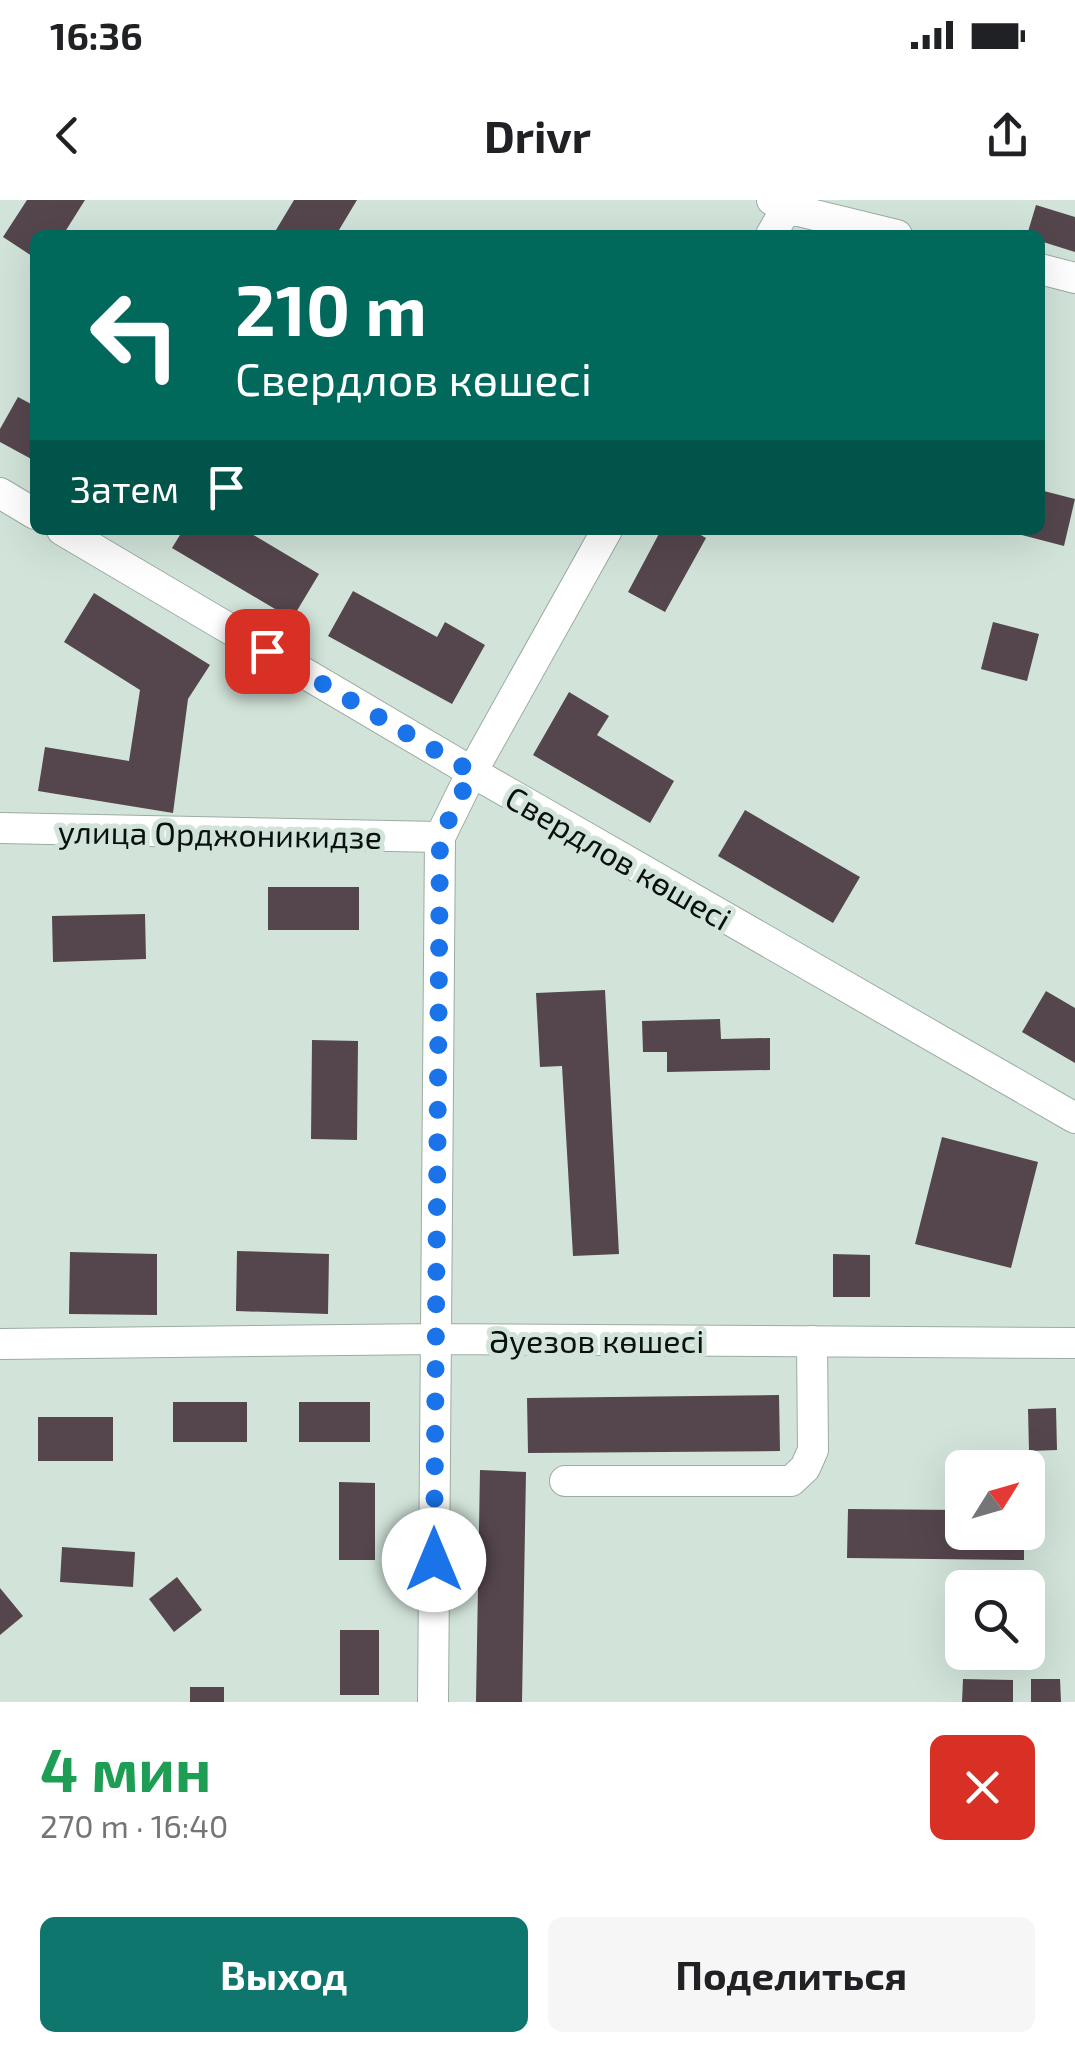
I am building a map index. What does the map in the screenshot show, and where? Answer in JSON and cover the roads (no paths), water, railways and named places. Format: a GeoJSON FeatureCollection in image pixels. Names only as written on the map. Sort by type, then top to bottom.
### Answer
{"type":"FeatureCollection","features":[{"type":"Feature","properties":{"kind":"street"},"geometry":{"type":"LineString","coordinates":[[773,230],[783,203],[878,230]]}},
{"type":"Feature","properties":{"kind":"street"},"geometry":{"type":"LineString","coordinates":[[1045,270],[1075,278]]}},
{"type":"Feature","properties":{"kind":"street"},"geometry":{"type":"LineString","coordinates":[[0,493],[30,511]]}},
{"type":"Feature","properties":{"kind":"street","name":"Свердлов көшесі"},"geometry":{"type":"LineString","coordinates":[[70,535],[472,772],[1075,1118]]}},
{"type":"Feature","properties":{"kind":"street"},"geometry":{"type":"LineString","coordinates":[[433,1702],[440,838],[472,772],[604,535]]}},
{"type":"Feature","properties":{"kind":"street","name":"улица Орджоникидзе"},"geometry":{"type":"LineString","coordinates":[[0,828],[440,838]]}},
{"type":"Feature","properties":{"kind":"street","name":"Әуезов көшесі"},"geometry":{"type":"LineString","coordinates":[[0,1344],[434,1339],[1075,1343]]}},
{"type":"Feature","properties":{"kind":"street"},"geometry":{"type":"LineString","coordinates":[[565,1481],[792,1481],[806,1468],[813,1450],[812,1341]]}}]}
